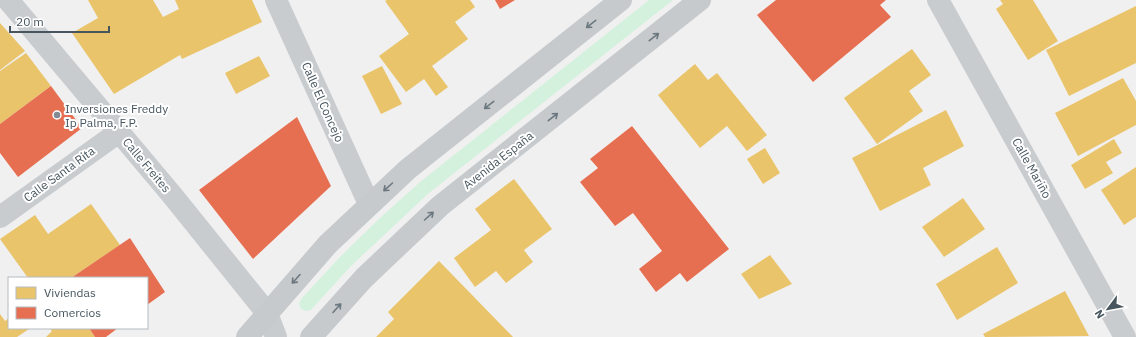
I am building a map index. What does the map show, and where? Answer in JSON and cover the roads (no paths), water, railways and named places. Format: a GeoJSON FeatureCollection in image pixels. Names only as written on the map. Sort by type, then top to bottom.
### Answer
{"type":"FeatureCollection","features":[{"type":"Feature","properties":{"kind":"main road"},"geometry":{"type":"LineString","coordinates":[[247,337],[328,244],[369,204],[408,169],[621,0]]}},
{"type":"Feature","properties":{"kind":"main road","name":"Avenida España"},"geometry":{"type":"LineString","coordinates":[[312,337],[364,278],[440,206],[700,0]]}},
{"type":"Feature","properties":{"kind":"street","name":"Calle Freites"},"geometry":{"type":"LineString","coordinates":[[8,0],[119,132],[267,313],[276,337]]}},
{"type":"Feature","properties":{"kind":"street","name":"Calle El Concejo"},"geometry":{"type":"LineString","coordinates":[[276,0],[369,204]]}},
{"type":"Feature","properties":{"kind":"street","name":"Calle Mariño"},"geometry":{"type":"LineString","coordinates":[[938,0],[1125,337]]}},
{"type":"Feature","properties":{"kind":"street","name":"Calle Santa Rita"},"geometry":{"type":"LineString","coordinates":[[0,217],[119,132]]}},
{"type":"Feature","properties":{"kind":"place","name":"Inversiones Freddy Ip Palma, F.P."},"geometry":{"type":"Point","coordinates":[57,115]}}]}
